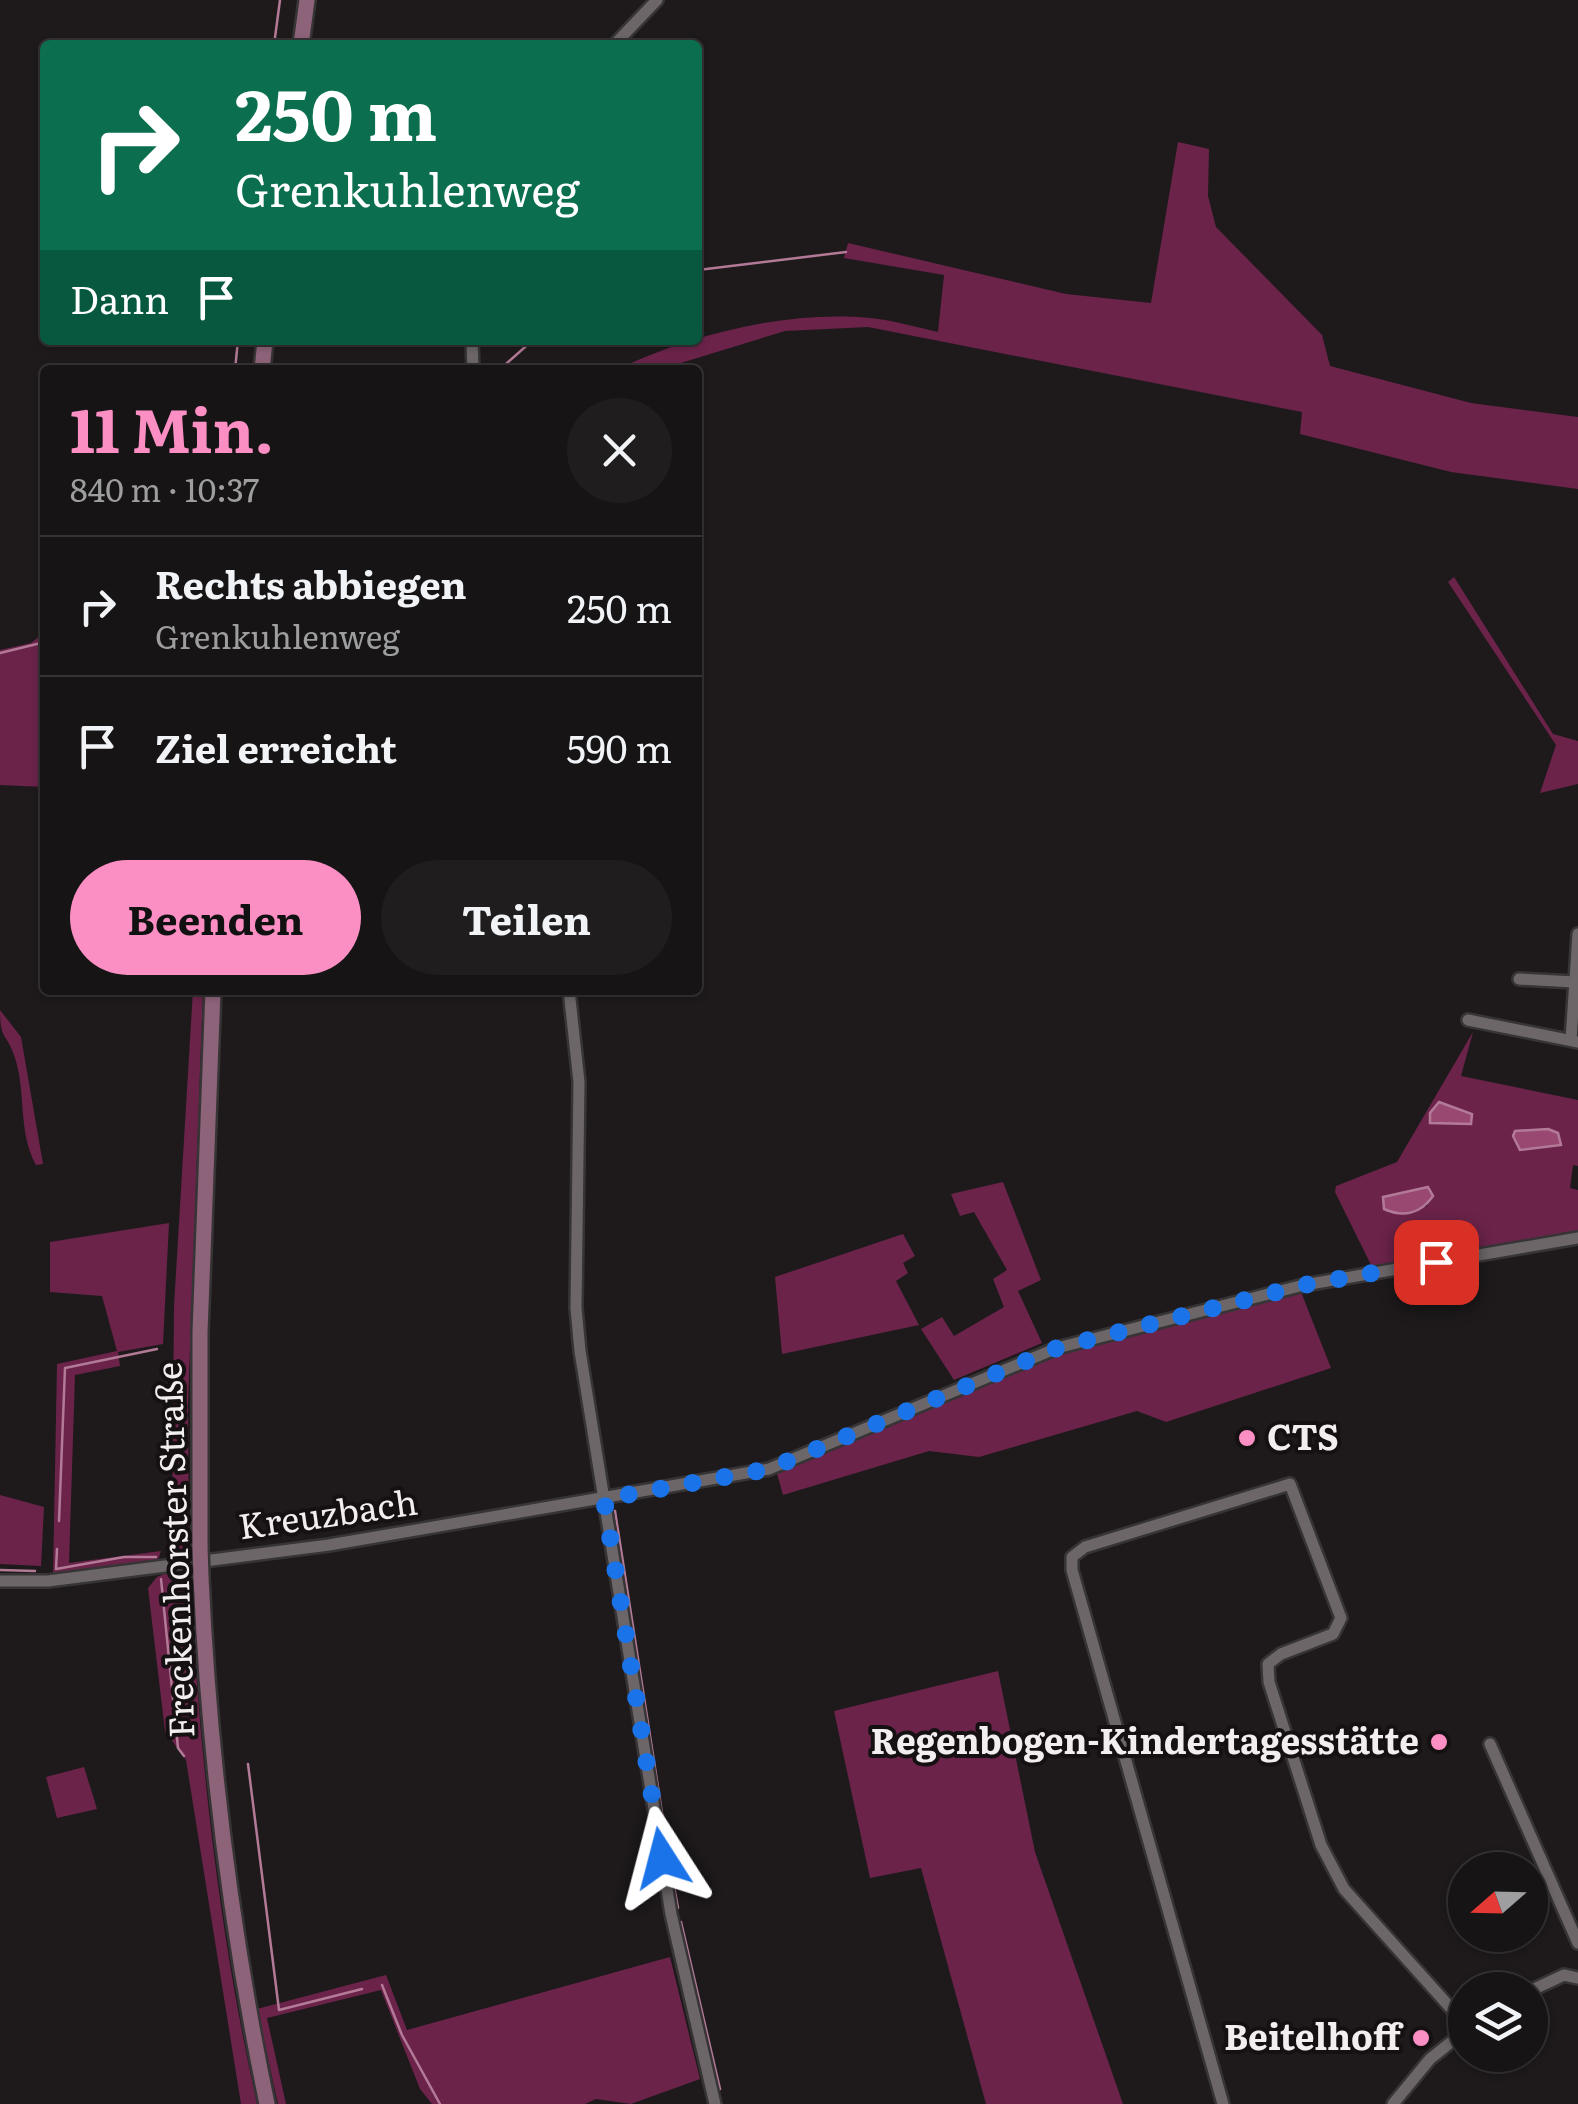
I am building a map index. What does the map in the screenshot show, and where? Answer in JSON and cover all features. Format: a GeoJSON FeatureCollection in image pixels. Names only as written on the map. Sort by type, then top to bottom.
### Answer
{"type":"FeatureCollection","features":[{"type":"Feature","properties":{"kind":"main road"},"geometry":{"type":"LineString","coordinates":[[302,40],[307,0]]}},
{"type":"Feature","properties":{"kind":"main road","name":"Freckenhorster Straße"},"geometry":{"type":"LineString","coordinates":[[213,995],[200,1314],[201,1577],[221,1836],[267,2104]]}},
{"type":"Feature","properties":{"kind":"street"},"geometry":{"type":"LineString","coordinates":[[619,40],[657,0]]}},
{"type":"Feature","properties":{"kind":"street"},"geometry":{"type":"LineString","coordinates":[[1468,1020],[1574,1041],[1578,934]]}},
{"type":"Feature","properties":{"kind":"street"},"geometry":{"type":"LineString","coordinates":[[1518,980],[1574,982]]}},
{"type":"Feature","properties":{"kind":"street"},"geometry":{"type":"LineString","coordinates":[[569,995],[579,1100],[576,1308],[671,1914],[715,2104]]}},
{"type":"Feature","properties":{"kind":"street","name":"Kreuzbach"},"geometry":{"type":"LineString","coordinates":[[0,1581],[48,1581],[329,1544],[769,1469],[1057,1348],[1350,1276],[1578,1238]]}},
{"type":"Feature","properties":{"kind":"street"},"geometry":{"type":"LineString","coordinates":[[1223,2104],[1072,1570],[1072,1557],[1085,1547],[1290,1484],[1342,1618],[1333,1634],[1280,1654],[1268,1664],[1269,1682],[1321,1845],[1344,1889],[1448,2008]]}},
{"type":"Feature","properties":{"kind":"street"},"geometry":{"type":"LineString","coordinates":[[1490,1744],[1578,1942]]}},
{"type":"Feature","properties":{"kind":"street"},"geometry":{"type":"LineString","coordinates":[[1548,1983],[1564,1975],[1578,1978]]}},
{"type":"Feature","properties":{"kind":"street"},"geometry":{"type":"LineString","coordinates":[[1393,2104],[1448,2043]]}},
{"type":"Feature","properties":{"kind":"shaded area"},"geometry":{"type":"Polygon","coordinates":[[[1178,142],[1209,149],[1208,196],[1216,227],[1322,335],[1330,366],[1471,403],[1578,417],[1578,489],[1451,472],[1300,434],[1302,412],[868,327],[785,331],[674,365],[626,365],[678,345],[702,345],[702,337],[706,336],[805,318],[870,318],[938,332],[944,275],[844,258],[848,243],[1066,294],[1151,303],[1178,142]]]}},
{"type":"Feature","properties":{"kind":"shaded area"},"geometry":{"type":"Polygon","coordinates":[[[1454,577],[1553,734],[1578,741],[1578,784],[1540,793],[1556,745],[1448,582],[1454,577]]]}},
{"type":"Feature","properties":{"kind":"shaded area"},"geometry":{"type":"Polygon","coordinates":[[[40,636],[40,787],[0,785],[0,650],[31,643],[40,636]]]}},
{"type":"Feature","properties":{"kind":"shaded area"},"geometry":{"type":"Polygon","coordinates":[[[193,995],[203,995],[188,1404],[189,1551],[172,1547],[174,1306],[193,995]]]}},
{"type":"Feature","properties":{"kind":"shaded area"},"geometry":{"type":"Polygon","coordinates":[[[0,1010],[21,1037],[43,1164],[36,1165],[26,1138],[18,1069],[2,1031],[0,1010]]]}},
{"type":"Feature","properties":{"kind":"shaded area"},"geometry":{"type":"Polygon","coordinates":[[[1473,1032],[1461,1076],[1578,1100],[1578,1166],[1573,1165],[1570,1188],[1578,1190],[1578,1235],[1373,1269],[1335,1192],[1336,1186],[1397,1162],[1473,1032]],[[1428,1187],[1383,1197],[1389,1213],[1404,1214],[1427,1206],[1428,1187]]]}},
{"type":"Feature","properties":{"kind":"shaded area"},"geometry":{"type":"Polygon","coordinates":[[[1439,1102],[1472,1114],[1471,1124],[1430,1123],[1430,1113],[1439,1102]]]}},
{"type":"Feature","properties":{"kind":"shaded area"},"geometry":{"type":"Polygon","coordinates":[[[1548,1129],[1558,1133],[1561,1145],[1520,1150],[1513,1136],[1515,1131],[1548,1129]]]}},
{"type":"Feature","properties":{"kind":"shaded area"},"geometry":{"type":"Polygon","coordinates":[[[1003,1182],[1041,1280],[1018,1291],[1042,1343],[954,1380],[921,1329],[942,1317],[954,1336],[1004,1307],[993,1279],[1007,1270],[974,1212],[960,1216],[951,1194],[1003,1182]]]}},
{"type":"Feature","properties":{"kind":"shaded area"},"geometry":{"type":"Polygon","coordinates":[[[1428,1187],[1433,1196],[1417,1210],[1398,1213],[1384,1209],[1383,1197],[1428,1187]]]}},
{"type":"Feature","properties":{"kind":"shaded area"},"geometry":{"type":"Polygon","coordinates":[[[169,1223],[163,1344],[118,1352],[120,1366],[75,1375],[69,1563],[161,1551],[157,1563],[53,1576],[57,1364],[117,1351],[102,1296],[50,1292],[50,1242],[169,1223]]]}},
{"type":"Feature","properties":{"kind":"shaded area"},"geometry":{"type":"Polygon","coordinates":[[[903,1234],[915,1256],[903,1263],[908,1273],[896,1281],[919,1325],[782,1354],[775,1277],[903,1234]]]}},
{"type":"Feature","properties":{"kind":"shaded area"},"geometry":{"type":"Polygon","coordinates":[[[1301,1292],[1331,1368],[1166,1422],[1137,1411],[979,1457],[929,1451],[783,1495],[776,1470],[1057,1355],[1175,1321],[1301,1292]]]}},
{"type":"Feature","properties":{"kind":"shaded area"},"geometry":{"type":"Polygon","coordinates":[[[0,1495],[44,1507],[41,1566],[0,1564],[0,1495]]]}},
{"type":"Feature","properties":{"kind":"shaded area"},"geometry":{"type":"Polygon","coordinates":[[[172,1571],[190,1573],[212,1840],[231,1972],[257,2104],[241,2104],[186,1760],[165,1731],[148,1588],[157,1577],[172,1571]]]}},
{"type":"Feature","properties":{"kind":"shaded area"},"geometry":{"type":"Polygon","coordinates":[[[998,1671],[1035,1852],[1123,2104],[986,2104],[921,1868],[870,1878],[834,1711],[998,1671]]]}},
{"type":"Feature","properties":{"kind":"shaded area"},"geometry":{"type":"Polygon","coordinates":[[[84,1767],[97,1809],[57,1818],[46,1777],[84,1767]]]}},
{"type":"Feature","properties":{"kind":"shaded area"},"geometry":{"type":"Polygon","coordinates":[[[670,1957],[700,2079],[631,2104],[596,2099],[585,2104],[432,2104],[420,2089],[381,1990],[267,2018],[286,2104],[278,2104],[257,2009],[386,1975],[407,2030],[670,1957]]]}},
{"type":"Feature","properties":{"kind":"waterway"},"geometry":{"type":"LineString","coordinates":[[275,40],[280,0]]}},
{"type":"Feature","properties":{"kind":"waterway"},"geometry":{"type":"LineString","coordinates":[[702,270],[846,252]]}},
{"type":"Feature","properties":{"kind":"waterway"},"geometry":{"type":"LineString","coordinates":[[236,365],[238,345]]}},
{"type":"Feature","properties":{"kind":"waterway"},"geometry":{"type":"LineString","coordinates":[[505,365],[527,345]]}},
{"type":"Feature","properties":{"kind":"waterway"},"geometry":{"type":"LineString","coordinates":[[0,653],[40,643]]}},
{"type":"Feature","properties":{"kind":"waterway"},"geometry":{"type":"LineString","coordinates":[[59,1521],[65,1368],[157,1349]]}},
{"type":"Feature","properties":{"kind":"waterway"},"geometry":{"type":"LineString","coordinates":[[615,1511],[667,1845]]}},
{"type":"Feature","properties":{"kind":"waterway"},"geometry":{"type":"LineString","coordinates":[[57,1549],[56,1569],[124,1557],[156,1557]]}},
{"type":"Feature","properties":{"kind":"waterway"},"geometry":{"type":"LineString","coordinates":[[0,1570],[35,1571]]}},
{"type":"Feature","properties":{"kind":"waterway"},"geometry":{"type":"LineString","coordinates":[[161,1579],[178,1748],[184,1756]]}},
{"type":"Feature","properties":{"kind":"waterway"},"geometry":{"type":"LineString","coordinates":[[248,1764],[279,2010],[362,1989]]}},
{"type":"Feature","properties":{"kind":"waterway"},"geometry":{"type":"LineString","coordinates":[[670,1864],[678,1908]]}},
{"type":"Feature","properties":{"kind":"waterway"},"geometry":{"type":"LineString","coordinates":[[681,1922],[720,2089]]}},
{"type":"Feature","properties":{"kind":"waterway"},"geometry":{"type":"LineString","coordinates":[[382,1985],[402,2035],[440,2104]]}},
{"type":"Feature","properties":{"kind":"place","name":"CTS"},"geometry":{"type":"Point","coordinates":[1247,1438]}},
{"type":"Feature","properties":{"kind":"place","name":"Regenbogen-Kindertagesstätte"},"geometry":{"type":"Point","coordinates":[1439,1742]}},
{"type":"Feature","properties":{"kind":"place","name":"Beitelhoff"},"geometry":{"type":"Point","coordinates":[1421,2038]}},
{"type":"Feature","properties":{"kind":"route"},"geometry":{"type":"LineString","coordinates":[[662,1858],[604,1499],[769,1469],[1057,1348],[1304,1285],[1436,1262]]}}]}
